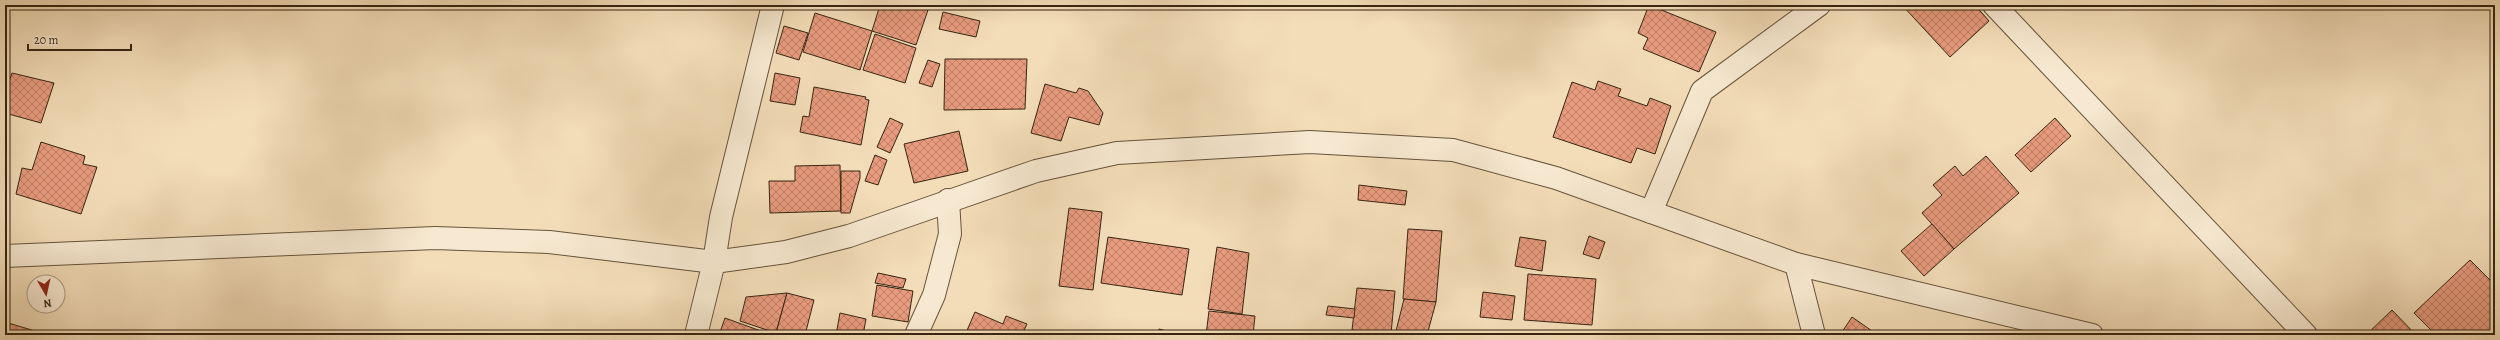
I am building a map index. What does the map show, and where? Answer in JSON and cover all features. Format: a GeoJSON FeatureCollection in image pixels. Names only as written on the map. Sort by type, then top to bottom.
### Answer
{"type":"FeatureCollection","features":[{"type":"Feature","properties":{"kind":"street"},"geometry":{"type":"LineString","coordinates":[[696,335],[714,262],[721,217],[772,5]]}},
{"type":"Feature","properties":{"kind":"street"},"geometry":{"type":"LineString","coordinates":[[1651,212],[1702,91],[1819,5]]}},
{"type":"Feature","properties":{"kind":"street"},"geometry":{"type":"LineString","coordinates":[[1994,5],[2306,335]]}},
{"type":"Feature","properties":{"kind":"street"},"geometry":{"type":"LineString","coordinates":[[5,256],[435,238],[549,242],[714,262],[786,252],[849,236],[948,200],[1036,171],[1118,153],[1310,142],[1452,150],[1556,178],[1796,264],[2092,335]]}},
{"type":"Feature","properties":{"kind":"street"},"geometry":{"type":"LineString","coordinates":[[916,335],[934,294],[950,234],[948,200]]}},
{"type":"Feature","properties":{"kind":"street"},"geometry":{"type":"LineString","coordinates":[[1796,264],[1814,335]]}},
{"type":"Feature","properties":{"kind":"building"},"geometry":{"type":"Polygon","coordinates":[[[880,5],[912,5],[928,10],[916,45],[872,31],[880,5]]]}},
{"type":"Feature","properties":{"kind":"building"},"geometry":{"type":"Polygon","coordinates":[[[1649,5],[1716,32],[1699,72],[1643,49],[1648,38],[1638,33],[1649,5]]]}},
{"type":"Feature","properties":{"kind":"building"},"geometry":{"type":"Polygon","coordinates":[[[1902,5],[1975,5],[1989,21],[1950,57],[1902,5]]]}},
{"type":"Feature","properties":{"kind":"building"},"geometry":{"type":"Polygon","coordinates":[[[943,12],[980,21],[976,37],[939,29],[943,12]]]}},
{"type":"Feature","properties":{"kind":"building"},"geometry":{"type":"Polygon","coordinates":[[[815,13],[872,31],[860,70],[803,52],[815,13]]]}},
{"type":"Feature","properties":{"kind":"building"},"geometry":{"type":"Polygon","coordinates":[[[784,26],[808,33],[799,60],[776,53],[784,26]]]}},
{"type":"Feature","properties":{"kind":"building"},"geometry":{"type":"Polygon","coordinates":[[[875,34],[916,48],[905,83],[863,70],[875,34]]]}},
{"type":"Feature","properties":{"kind":"building"},"geometry":{"type":"Polygon","coordinates":[[[945,59],[1027,59],[1025,109],[944,110],[945,59]]]}},
{"type":"Feature","properties":{"kind":"building"},"geometry":{"type":"Polygon","coordinates":[[[928,60],[940,64],[932,87],[919,83],[928,60]]]}},
{"type":"Feature","properties":{"kind":"building"},"geometry":{"type":"Polygon","coordinates":[[[12,73],[54,83],[41,123],[5,113],[5,94],[12,73]]]}},
{"type":"Feature","properties":{"kind":"building"},"geometry":{"type":"Polygon","coordinates":[[[775,73],[800,78],[795,105],[770,101],[775,73]]]}},
{"type":"Feature","properties":{"kind":"building"},"geometry":{"type":"Polygon","coordinates":[[[1598,81],[1621,89],[1618,96],[1647,106],[1650,98],[1671,106],[1655,154],[1637,148],[1631,163],[1553,137],[1572,82],[1595,90],[1598,81]]]}},
{"type":"Feature","properties":{"kind":"building"},"geometry":{"type":"Polygon","coordinates":[[[1045,84],[1076,93],[1079,88],[1088,91],[1103,113],[1099,125],[1069,117],[1061,141],[1031,133],[1045,84]]]}},
{"type":"Feature","properties":{"kind":"building"},"geometry":{"type":"Polygon","coordinates":[[[814,87],[866,97],[865,99],[869,100],[861,145],[800,132],[803,116],[809,117],[814,87]]]}},
{"type":"Feature","properties":{"kind":"building"},"geometry":{"type":"Polygon","coordinates":[[[890,118],[903,124],[890,153],[877,147],[890,118]]]}},
{"type":"Feature","properties":{"kind":"building"},"geometry":{"type":"Polygon","coordinates":[[[2055,118],[2071,136],[2031,172],[2015,155],[2055,118]]]}},
{"type":"Feature","properties":{"kind":"building"},"geometry":{"type":"Polygon","coordinates":[[[959,131],[968,171],[914,183],[904,144],[959,131]]]}},
{"type":"Feature","properties":{"kind":"building"},"geometry":{"type":"Polygon","coordinates":[[[41,142],[85,156],[83,164],[97,167],[81,214],[16,194],[22,168],[32,170],[41,142]]]}},
{"type":"Feature","properties":{"kind":"building"},"geometry":{"type":"Polygon","coordinates":[[[875,155],[887,160],[878,185],[865,181],[875,155]]]}},
{"type":"Feature","properties":{"kind":"building"},"geometry":{"type":"Polygon","coordinates":[[[1986,156],[2019,193],[1954,249],[1922,213],[1942,195],[1933,185],[1955,166],[1963,176],[1986,156]]]}},
{"type":"Feature","properties":{"kind":"building"},"geometry":{"type":"Polygon","coordinates":[[[840,165],[841,211],[770,213],[769,181],[795,181],[795,166],[840,165]]]}},
{"type":"Feature","properties":{"kind":"building"},"geometry":{"type":"Polygon","coordinates":[[[841,171],[860,171],[860,178],[850,213],[841,213],[841,171]]]}},
{"type":"Feature","properties":{"kind":"building"},"geometry":{"type":"Polygon","coordinates":[[[1359,185],[1407,191],[1405,205],[1358,200],[1359,185]]]}},
{"type":"Feature","properties":{"kind":"building"},"geometry":{"type":"Polygon","coordinates":[[[1069,208],[1102,212],[1093,290],[1059,286],[1069,208]]]}},
{"type":"Feature","properties":{"kind":"building"},"geometry":{"type":"Polygon","coordinates":[[[1932,224],[1954,249],[1924,276],[1901,251],[1932,224]]]}},
{"type":"Feature","properties":{"kind":"building"},"geometry":{"type":"Polygon","coordinates":[[[1408,229],[1442,231],[1436,302],[1403,299],[1408,229]]]}},
{"type":"Feature","properties":{"kind":"building"},"geometry":{"type":"Polygon","coordinates":[[[1589,236],[1605,242],[1599,259],[1583,254],[1589,236]]]}},
{"type":"Feature","properties":{"kind":"building"},"geometry":{"type":"Polygon","coordinates":[[[1108,237],[1189,249],[1182,295],[1101,283],[1108,237]]]}},
{"type":"Feature","properties":{"kind":"building"},"geometry":{"type":"Polygon","coordinates":[[[1520,237],[1546,241],[1542,271],[1515,266],[1520,237]]]}},
{"type":"Feature","properties":{"kind":"building"},"geometry":{"type":"Polygon","coordinates":[[[1217,247],[1249,253],[1242,314],[1208,309],[1217,247]]]}},
{"type":"Feature","properties":{"kind":"building"},"geometry":{"type":"Polygon","coordinates":[[[2470,260],[2495,285],[2495,335],[2436,335],[2414,313],[2470,260]]]}},
{"type":"Feature","properties":{"kind":"building"},"geometry":{"type":"Polygon","coordinates":[[[878,273],[906,279],[903,288],[875,283],[878,273]]]}},
{"type":"Feature","properties":{"kind":"building"},"geometry":{"type":"Polygon","coordinates":[[[1528,274],[1596,279],[1592,325],[1524,320],[1528,274]]]}},
{"type":"Feature","properties":{"kind":"building"},"geometry":{"type":"Polygon","coordinates":[[[877,285],[913,291],[908,322],[872,316],[877,285]]]}},
{"type":"Feature","properties":{"kind":"building"},"geometry":{"type":"Polygon","coordinates":[[[1357,288],[1395,291],[1391,334],[1352,330],[1357,288]]]}},
{"type":"Feature","properties":{"kind":"building"},"geometry":{"type":"Polygon","coordinates":[[[1483,292],[1515,296],[1512,320],[1480,317],[1483,292]]]}},
{"type":"Feature","properties":{"kind":"building"},"geometry":{"type":"Polygon","coordinates":[[[787,293],[776,333],[740,321],[746,297],[787,293]]]}},
{"type":"Feature","properties":{"kind":"building"},"geometry":{"type":"Polygon","coordinates":[[[787,293],[814,300],[805,335],[776,333],[787,293]]]}},
{"type":"Feature","properties":{"kind":"building"},"geometry":{"type":"Polygon","coordinates":[[[1404,299],[1436,302],[1427,335],[1395,335],[1404,299]]]}},
{"type":"Feature","properties":{"kind":"building"},"geometry":{"type":"Polygon","coordinates":[[[1328,306],[1355,309],[1354,318],[1326,315],[1328,306]]]}},
{"type":"Feature","properties":{"kind":"building"},"geometry":{"type":"Polygon","coordinates":[[[2392,310],[2416,335],[2366,335],[2392,310]]]}},
{"type":"Feature","properties":{"kind":"building"},"geometry":{"type":"Polygon","coordinates":[[[1209,311],[1255,316],[1253,335],[1206,335],[1209,311]]]}},
{"type":"Feature","properties":{"kind":"building"},"geometry":{"type":"Polygon","coordinates":[[[975,312],[1003,324],[1006,316],[1027,324],[1022,335],[965,335],[975,312]]]}},
{"type":"Feature","properties":{"kind":"building"},"geometry":{"type":"Polygon","coordinates":[[[840,313],[866,319],[863,335],[836,335],[840,313]]]}},
{"type":"Feature","properties":{"kind":"building"},"geometry":{"type":"Polygon","coordinates":[[[1852,317],[1875,333],[1878,330],[1886,335],[1840,335],[1852,317]]]}},
{"type":"Feature","properties":{"kind":"building"},"geometry":{"type":"Polygon","coordinates":[[[725,318],[772,335],[719,335],[725,318]]]}},
{"type":"Feature","properties":{"kind":"building"},"geometry":{"type":"Polygon","coordinates":[[[5,322],[45,334],[5,335],[5,322]]]}},
{"type":"Feature","properties":{"kind":"building"},"geometry":{"type":"Polygon","coordinates":[[[1159,329],[1182,335],[1157,335],[1159,329]]]}}]}
